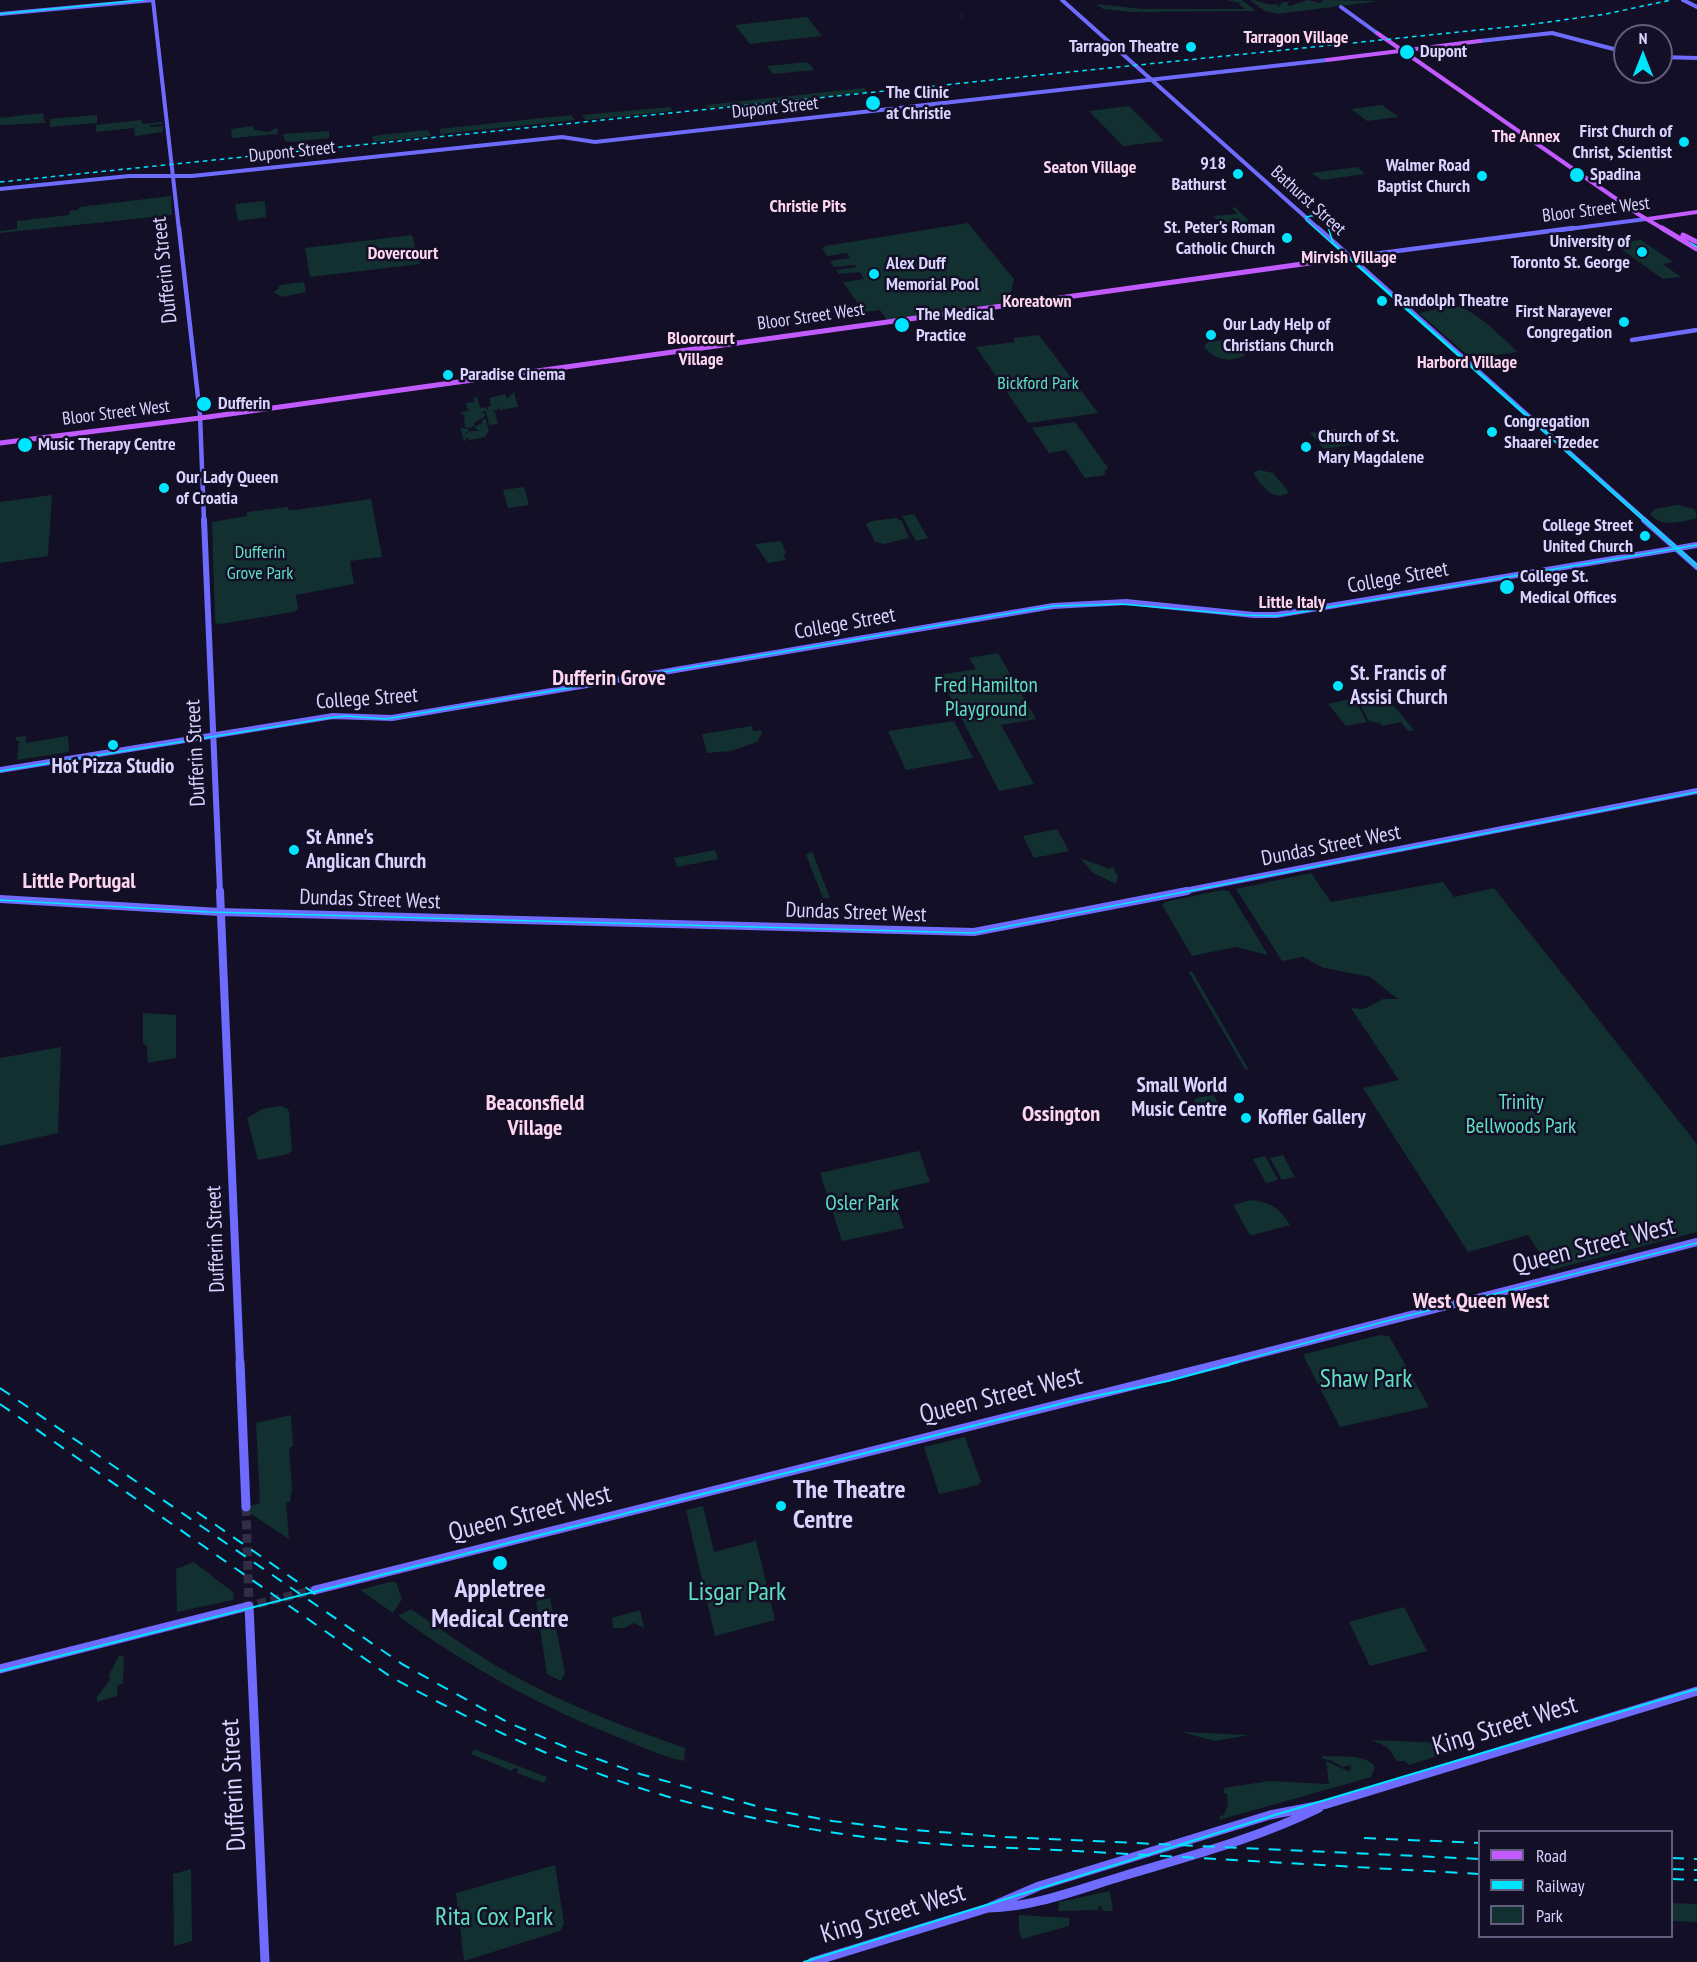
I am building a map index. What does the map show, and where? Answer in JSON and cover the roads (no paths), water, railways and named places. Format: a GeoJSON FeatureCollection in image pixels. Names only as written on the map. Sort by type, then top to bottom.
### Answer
{"type":"FeatureCollection","features":[{"type":"Feature","properties":{"kind":"main road"},"geometry":{"type":"LineString","coordinates":[[0,13],[130,0]]}},
{"type":"Feature","properties":{"kind":"main road"},"geometry":{"type":"LineString","coordinates":[[0,13],[153,0]]}},
{"type":"Feature","properties":{"kind":"main road","name":"Dufferin Street"},"geometry":{"type":"LineString","coordinates":[[153,0],[200,418],[246,1507]]}},
{"type":"Feature","properties":{"kind":"main road","name":"Bathurst Street"},"geometry":{"type":"LineString","coordinates":[[1062,0],[1697,567]]}},
{"type":"Feature","properties":{"kind":"main road"},"geometry":{"type":"LineString","coordinates":[[1683,0],[1697,7]]}},
{"type":"Feature","properties":{"kind":"main road"},"geometry":{"type":"LineString","coordinates":[[1341,7],[1646,219],[1697,242]]}},
{"type":"Feature","properties":{"kind":"main road"},"geometry":{"type":"LineString","coordinates":[[1552,33],[1613,49]]}},
{"type":"Feature","properties":{"kind":"main road","name":"Dupont Street"},"geometry":{"type":"LineString","coordinates":[[0,189],[129,176],[173,177],[562,137],[595,142],[1552,33]]}},
{"type":"Feature","properties":{"kind":"main road"},"geometry":{"type":"LineString","coordinates":[[1673,57],[1697,58]]}},
{"type":"Feature","properties":{"kind":"main road"},"geometry":{"type":"LineString","coordinates":[[573,138],[588,135]]}},
{"type":"Feature","properties":{"kind":"main road","name":"Bloor Street West"},"geometry":{"type":"LineString","coordinates":[[0,443],[200,418],[1374,254],[1697,212]]}},
{"type":"Feature","properties":{"kind":"main road"},"geometry":{"type":"LineString","coordinates":[[1686,239],[1697,249]]}},
{"type":"Feature","properties":{"kind":"main road"},"geometry":{"type":"LineString","coordinates":[[1632,340],[1697,330]]}},
{"type":"Feature","properties":{"kind":"main road","name":"College Street"},"geometry":{"type":"LineString","coordinates":[[0,770],[337,716],[392,718],[1053,606],[1134,603],[1254,615],[1276,615],[1697,544]]}},
{"type":"Feature","properties":{"kind":"main road","name":"Dundas Street West"},"geometry":{"type":"LineString","coordinates":[[0,899],[220,912],[978,932],[1697,791]]}},
{"type":"Feature","properties":{"kind":"main road","name":"Queen Street West"},"geometry":{"type":"LineString","coordinates":[[315,1590],[1076,1399],[1147,1384],[1337,1333],[1697,1242]]}},
{"type":"Feature","properties":{"kind":"main road","name":"Dufferin Street"},"geometry":{"type":"LineString","coordinates":[[0,1669],[249,1606],[265,1962]]}},
{"type":"Feature","properties":{"kind":"main road","name":"King Street West"},"geometry":{"type":"LineString","coordinates":[[812,1962],[988,1908],[1040,1886],[1270,1815],[1327,1804],[1697,1691]]}},
{"type":"Feature","properties":{"kind":"main road","name":"King Street West"},"geometry":{"type":"LineString","coordinates":[[988,1908],[1001,1909],[1046,1898],[1234,1843],[1279,1828],[1327,1804]]}},
{"type":"Feature","properties":{"kind":"waterway"},"geometry":{"type":"LineString","coordinates":[[961,14],[962,18]]}},
{"type":"Feature","properties":{"kind":"tunnel"},"geometry":{"type":"LineString","coordinates":[[246,1507],[249,1606],[315,1590]]}},
{"type":"Feature","properties":{"kind":"tram line"},"geometry":{"type":"LineString","coordinates":[[0,14],[143,0]]}},
{"type":"Feature","properties":{"kind":"tram line"},"geometry":{"type":"LineString","coordinates":[[1675,549],[1346,256],[1306,220],[1306,217],[1316,215],[1325,217],[1333,243],[1678,548]]}},
{"type":"Feature","properties":{"kind":"tram line"},"geometry":{"type":"LineString","coordinates":[[1691,243],[1697,247]]}},
{"type":"Feature","properties":{"kind":"tram line"},"geometry":{"type":"LineString","coordinates":[[1678,548],[1697,545]]}},
{"type":"Feature","properties":{"kind":"tram line"},"geometry":{"type":"LineString","coordinates":[[1678,548],[1697,565]]}},
{"type":"Feature","properties":{"kind":"tram line"},"geometry":{"type":"LineString","coordinates":[[0,771],[328,718],[346,716],[386,719],[1053,606],[1122,604],[1277,616],[1675,549]]}},
{"type":"Feature","properties":{"kind":"tram line"},"geometry":{"type":"LineString","coordinates":[[1675,549],[1697,568]]}},
{"type":"Feature","properties":{"kind":"tram line"},"geometry":{"type":"LineString","coordinates":[[0,900],[209,912],[974,933],[1697,792]]}},
{"type":"Feature","properties":{"kind":"tram line"},"geometry":{"type":"LineString","coordinates":[[1232,1363],[1383,1322],[1697,1243]]}},
{"type":"Feature","properties":{"kind":"tram line"},"geometry":{"type":"LineString","coordinates":[[0,1671],[1076,1400],[1168,1381],[1238,1362]]}},
{"type":"Feature","properties":{"kind":"tram line"},"geometry":{"type":"LineString","coordinates":[[804,1962],[1275,1815],[1697,1689]]}},
{"type":"Feature","properties":{"kind":"railway"},"geometry":{"type":"LineString","coordinates":[[0,182],[1527,25],[1606,14],[1671,0]]}},
{"type":"Feature","properties":{"kind":"railway"},"geometry":{"type":"LineString","coordinates":[[0,1388],[402,1664],[507,1722],[575,1751],[640,1774],[767,1809],[832,1821],[901,1829],[1006,1837],[1478,1859]]}},
{"type":"Feature","properties":{"kind":"railway"},"geometry":{"type":"LineString","coordinates":[[0,1404],[391,1677],[466,1716],[542,1751],[661,1795],[776,1823],[901,1841],[1478,1874]]}},
{"type":"Feature","properties":{"kind":"railway"},"geometry":{"type":"LineString","coordinates":[[197,1512],[318,1596]]}},
{"type":"Feature","properties":{"kind":"railway"},"geometry":{"type":"LineString","coordinates":[[1364,1838],[1478,1843]]}},
{"type":"Feature","properties":{"kind":"railway"},"geometry":{"type":"LineString","coordinates":[[1673,1858],[1697,1859]]}},
{"type":"Feature","properties":{"kind":"railway"},"geometry":{"type":"LineString","coordinates":[[1673,1869],[1697,1870]]}},
{"type":"Feature","properties":{"kind":"railway"},"geometry":{"type":"LineString","coordinates":[[1673,1879],[1697,1880]]}},
{"type":"Feature","properties":{"kind":"place","name":"Tarragon Theatre"},"geometry":{"type":"Point","coordinates":[1191,47]}},
{"type":"Feature","properties":{"kind":"place","name":"Dupont"},"geometry":{"type":"Point","coordinates":[1407,52]}},
{"type":"Feature","properties":{"kind":"place","name":"The Clinic at Christie"},"geometry":{"type":"Point","coordinates":[873,103]}},
{"type":"Feature","properties":{"kind":"place","name":"First Church of Christ, Scientist"},"geometry":{"type":"Point","coordinates":[1684,142]}},
{"type":"Feature","properties":{"kind":"place","name":"918 Bathurst"},"geometry":{"type":"Point","coordinates":[1238,174]}},
{"type":"Feature","properties":{"kind":"place","name":"Spadina"},"geometry":{"type":"Point","coordinates":[1577,175]}},
{"type":"Feature","properties":{"kind":"place","name":"Walmer Road Baptist Church"},"geometry":{"type":"Point","coordinates":[1482,176]}},
{"type":"Feature","properties":{"kind":"place","name":"St. Peter's Roman Catholic Church"},"geometry":{"type":"Point","coordinates":[1287,238]}},
{"type":"Feature","properties":{"kind":"place","name":"University of Toronto St. George"},"geometry":{"type":"Point","coordinates":[1642,252]}},
{"type":"Feature","properties":{"kind":"place","name":"Alex Duff Memorial Pool"},"geometry":{"type":"Point","coordinates":[874,274]}},
{"type":"Feature","properties":{"kind":"place","name":"Randolph Theatre"},"geometry":{"type":"Point","coordinates":[1382,301]}},
{"type":"Feature","properties":{"kind":"place","name":"First Narayever Congregation"},"geometry":{"type":"Point","coordinates":[1624,322]}},
{"type":"Feature","properties":{"kind":"place","name":"The Medical Practice"},"geometry":{"type":"Point","coordinates":[902,325]}},
{"type":"Feature","properties":{"kind":"place","name":"Our Lady Help of Christians Church"},"geometry":{"type":"Point","coordinates":[1211,335]}},
{"type":"Feature","properties":{"kind":"place","name":"Paradise Cinema"},"geometry":{"type":"Point","coordinates":[448,375]}},
{"type":"Feature","properties":{"kind":"place","name":"Dufferin"},"geometry":{"type":"Point","coordinates":[204,404]}},
{"type":"Feature","properties":{"kind":"place","name":"Congregation Shaarei Tzedec"},"geometry":{"type":"Point","coordinates":[1492,432]}},
{"type":"Feature","properties":{"kind":"place","name":"Music Therapy Centre"},"geometry":{"type":"Point","coordinates":[25,445]}},
{"type":"Feature","properties":{"kind":"place","name":"Church of St. Mary Magdalene"},"geometry":{"type":"Point","coordinates":[1306,447]}},
{"type":"Feature","properties":{"kind":"place","name":"Our Lady Queen of Croatia"},"geometry":{"type":"Point","coordinates":[164,488]}},
{"type":"Feature","properties":{"kind":"place","name":"College Street United Church"},"geometry":{"type":"Point","coordinates":[1645,536]}},
{"type":"Feature","properties":{"kind":"place","name":"College St. Medical Offices"},"geometry":{"type":"Point","coordinates":[1507,587]}},
{"type":"Feature","properties":{"kind":"place","name":"St. Francis of Assisi Church"},"geometry":{"type":"Point","coordinates":[1338,686]}},
{"type":"Feature","properties":{"kind":"place","name":"Hot Pizza Studio"},"geometry":{"type":"Point","coordinates":[113,745]}},
{"type":"Feature","properties":{"kind":"place","name":"St Anne's Anglican Church"},"geometry":{"type":"Point","coordinates":[294,850]}},
{"type":"Feature","properties":{"kind":"place","name":"Small World Music Centre"},"geometry":{"type":"Point","coordinates":[1239,1098]}},
{"type":"Feature","properties":{"kind":"place","name":"Koffler Gallery"},"geometry":{"type":"Point","coordinates":[1246,1118]}},
{"type":"Feature","properties":{"kind":"place","name":"The Theatre Centre"},"geometry":{"type":"Point","coordinates":[781,1506]}},
{"type":"Feature","properties":{"kind":"place","name":"Appletree Medical Centre"},"geometry":{"type":"Point","coordinates":[500,1563]}},
{"type":"Feature","properties":{"kind":"district","name":"Tarragon Village"},"geometry":{"type":"Point","coordinates":[1296,38]}},
{"type":"Feature","properties":{"kind":"district","name":"The Annex"},"geometry":{"type":"Point","coordinates":[1526,137]}},
{"type":"Feature","properties":{"kind":"district","name":"Seaton Village"},"geometry":{"type":"Point","coordinates":[1090,168]}},
{"type":"Feature","properties":{"kind":"district","name":"Christie Pits"},"geometry":{"type":"Point","coordinates":[808,207]}},
{"type":"Feature","properties":{"kind":"district","name":"Dovercourt"},"geometry":{"type":"Point","coordinates":[403,254]}},
{"type":"Feature","properties":{"kind":"district","name":"Mirvish Village"},"geometry":{"type":"Point","coordinates":[1349,258]}},
{"type":"Feature","properties":{"kind":"district","name":"Koreatown"},"geometry":{"type":"Point","coordinates":[1037,302]}},
{"type":"Feature","properties":{"kind":"district","name":"Bloorcourt Village"},"geometry":{"type":"Point","coordinates":[701,349]}},
{"type":"Feature","properties":{"kind":"district","name":"Harbord Village"},"geometry":{"type":"Point","coordinates":[1467,363]}},
{"type":"Feature","properties":{"kind":"district","name":"Little Italy"},"geometry":{"type":"Point","coordinates":[1292,603]}},
{"type":"Feature","properties":{"kind":"district","name":"Dufferin Grove"},"geometry":{"type":"Point","coordinates":[609,679]}},
{"type":"Feature","properties":{"kind":"district","name":"Little Portugal"},"geometry":{"type":"Point","coordinates":[79,882]}},
{"type":"Feature","properties":{"kind":"district","name":"Ossington"},"geometry":{"type":"Point","coordinates":[1061,1115]}},
{"type":"Feature","properties":{"kind":"district","name":"Beaconsfield Village"},"geometry":{"type":"Point","coordinates":[535,1116]}},
{"type":"Feature","properties":{"kind":"district","name":"West Queen West"},"geometry":{"type":"Point","coordinates":[1481,1302]}},
{"type":"Feature","properties":{"kind":"park label","name":"Bickford Park"},"geometry":{"type":"Point","coordinates":[1038,384]}},
{"type":"Feature","properties":{"kind":"park label","name":"Dufferin Grove Park"},"geometry":{"type":"Point","coordinates":[260,563]}},
{"type":"Feature","properties":{"kind":"park label","name":"Fred Hamilton Playground"},"geometry":{"type":"Point","coordinates":[986,698]}},
{"type":"Feature","properties":{"kind":"park label","name":"Trinity Bellwoods Park"},"geometry":{"type":"Point","coordinates":[1521,1115]}},
{"type":"Feature","properties":{"kind":"park label","name":"Osler Park"},"geometry":{"type":"Point","coordinates":[862,1204]}},
{"type":"Feature","properties":{"kind":"park label","name":"Shaw Park"},"geometry":{"type":"Point","coordinates":[1366,1380]}},
{"type":"Feature","properties":{"kind":"park label","name":"Lisgar Park"},"geometry":{"type":"Point","coordinates":[737,1593]}},
{"type":"Feature","properties":{"kind":"park label","name":"Rita Cox Park"},"geometry":{"type":"Point","coordinates":[494,1918]}}]}
